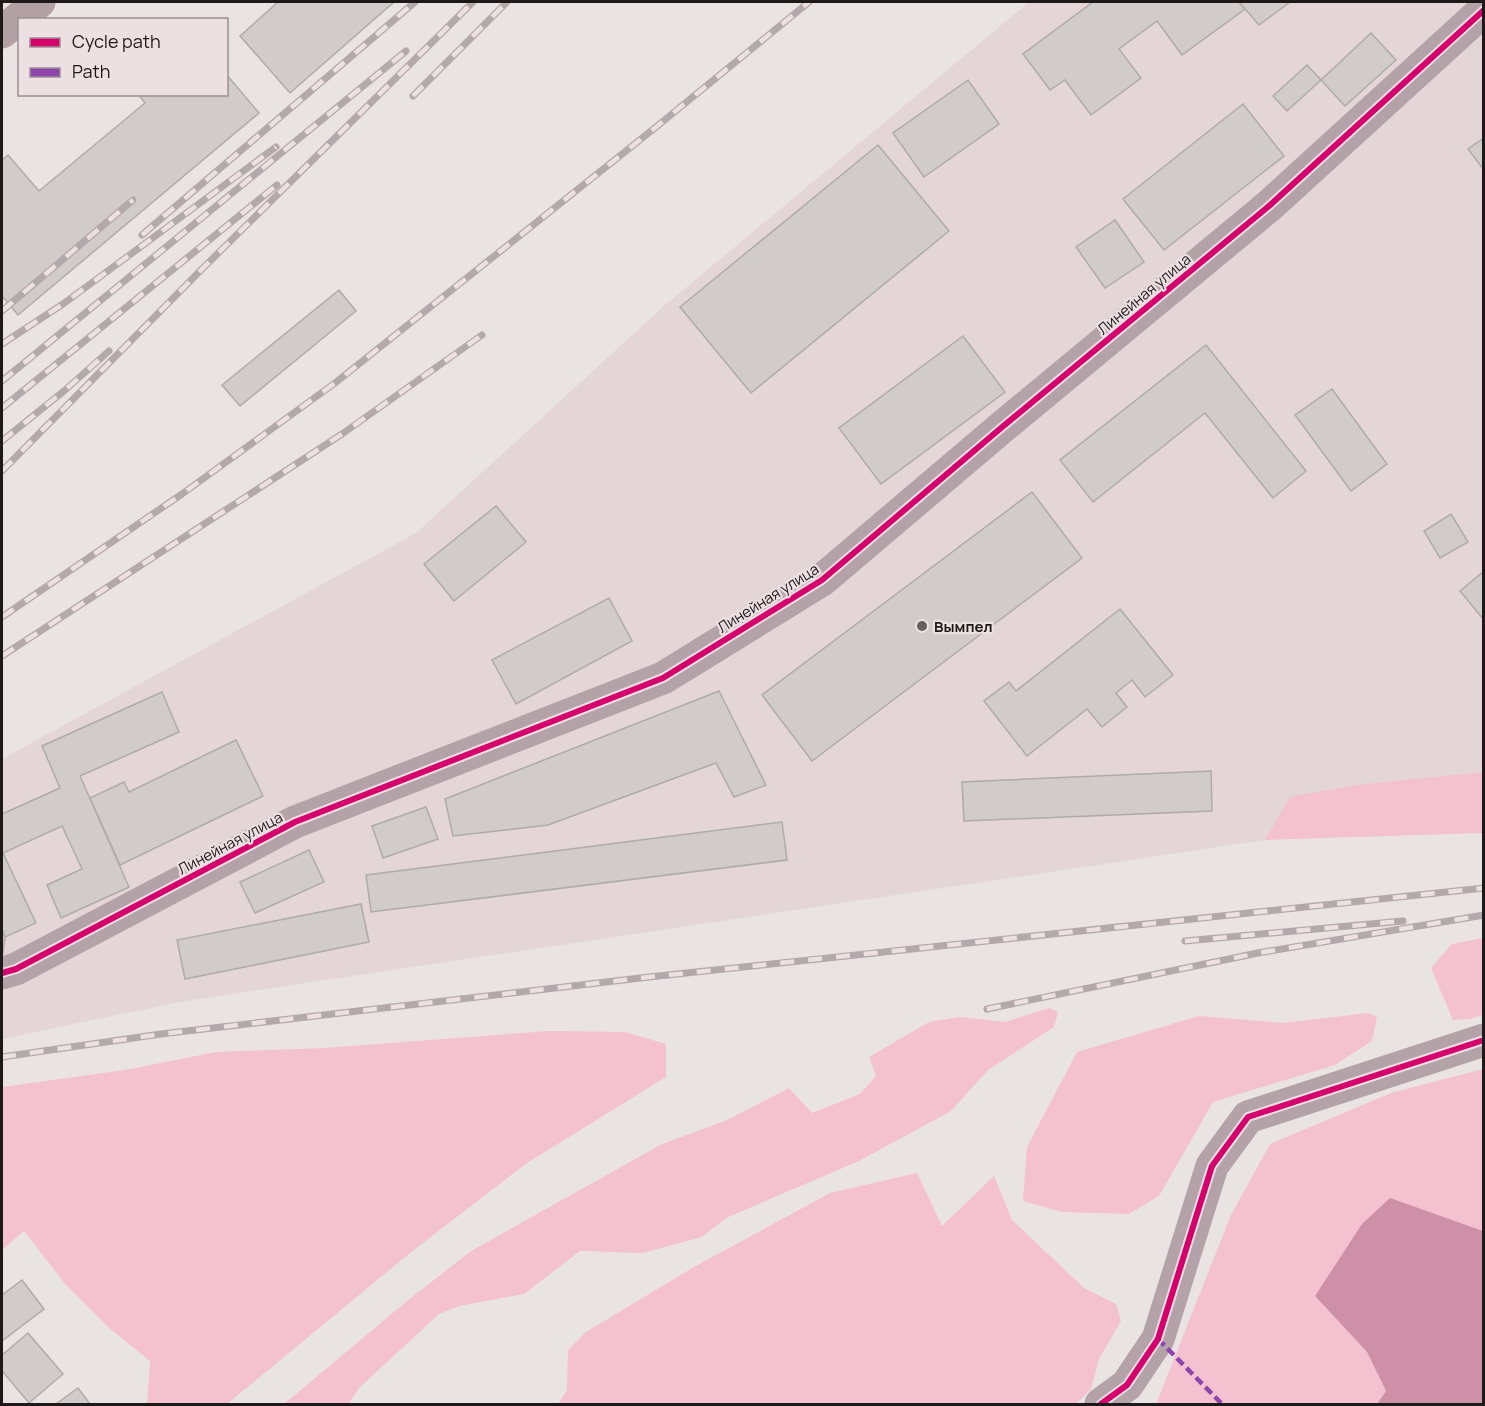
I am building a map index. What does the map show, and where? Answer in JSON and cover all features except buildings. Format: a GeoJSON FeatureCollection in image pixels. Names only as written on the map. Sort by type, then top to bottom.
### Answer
{"type":"FeatureCollection","features":[{"type":"Feature","properties":{"kind":"main road"},"geometry":{"type":"LineString","coordinates":[[19,18],[39,2]]}},
{"type":"Feature","properties":{"kind":"main road"},"geometry":{"type":"LineString","coordinates":[[2,32],[18,19]]}},
{"type":"Feature","properties":{"kind":"street","name":"Линейная улица"},"geometry":{"type":"LineString","coordinates":[[2,973],[16,969],[295,822],[663,678],[822,580],[1269,206],[1484,10]]}},
{"type":"Feature","properties":{"kind":"street"},"geometry":{"type":"LineString","coordinates":[[1101,1404],[1127,1385],[1158,1339],[1212,1166],[1248,1117],[1484,1040]]}},
{"type":"Feature","properties":{"kind":"shaded area"},"geometry":{"type":"Polygon","coordinates":[[[1029,2],[1483,2],[1483,786],[1265,840],[179,1002],[2,1039],[2,759],[416,533],[665,305],[1029,2]]]}},
{"type":"Feature","properties":{"kind":"shaded area"},"geometry":{"type":"Polygon","coordinates":[[[1483,772],[1483,833],[1265,840],[1290,797],[1357,785],[1483,772]]]}},
{"type":"Feature","properties":{"kind":"shaded area"},"geometry":{"type":"Polygon","coordinates":[[[1483,938],[1483,1015],[1453,1020],[1431,968],[1452,944],[1483,938]]]}},
{"type":"Feature","properties":{"kind":"shaded area"},"geometry":{"type":"Polygon","coordinates":[[[1049,1008],[1058,1012],[1054,1027],[988,1070],[951,1111],[859,1161],[726,1218],[702,1237],[642,1253],[580,1251],[524,1294],[459,1306],[439,1314],[359,1388],[348,1404],[284,1404],[407,1301],[471,1251],[662,1144],[725,1121],[789,1088],[812,1113],[860,1094],[876,1076],[869,1057],[929,1022],[960,1017],[1005,1022],[1049,1008]]]}},
{"type":"Feature","properties":{"kind":"shaded area"},"geometry":{"type":"Polygon","coordinates":[[[1368,1013],[1377,1017],[1372,1041],[1335,1065],[1213,1102],[1159,1196],[1129,1214],[1062,1212],[1023,1201],[1027,1147],[1077,1052],[1199,1016],[1283,1023],[1368,1013]]]}},
{"type":"Feature","properties":{"kind":"shaded area"},"geometry":{"type":"Polygon","coordinates":[[[549,1031],[625,1032],[666,1044],[666,1077],[527,1163],[410,1253],[227,1404],[147,1404],[150,1361],[108,1327],[66,1285],[24,1231],[2,1250],[2,1087],[125,1070],[216,1052],[324,1048],[549,1031]]]}},
{"type":"Feature","properties":{"kind":"shaded area"},"geometry":{"type":"Polygon","coordinates":[[[1483,1069],[1483,1231],[1390,1199],[1315,1296],[1367,1352],[1386,1391],[1377,1404],[1156,1404],[1231,1215],[1270,1144],[1391,1093],[1483,1069]]]}},
{"type":"Feature","properties":{"kind":"shaded area"},"geometry":{"type":"Polygon","coordinates":[[[917,1173],[942,1226],[994,1176],[1012,1220],[1084,1288],[1116,1304],[1121,1321],[1099,1359],[1091,1389],[1076,1404],[558,1404],[567,1390],[568,1350],[586,1332],[694,1267],[830,1193],[917,1173]]]}},
{"type":"Feature","properties":{"kind":"shaded area"},"geometry":{"type":"Polygon","coordinates":[[[1390,1198],[1483,1231],[1483,1404],[1377,1404],[1386,1391],[1367,1352],[1315,1296],[1362,1224],[1390,1198]]]}},
{"type":"Feature","properties":{"kind":"railway"},"geometry":{"type":"LineString","coordinates":[[142,235],[415,2]]}},
{"type":"Feature","properties":{"kind":"railway"},"geometry":{"type":"LineString","coordinates":[[2,471],[202,269],[473,2]]}},
{"type":"Feature","properties":{"kind":"railway"},"geometry":{"type":"LineString","coordinates":[[413,96],[507,2]]}},
{"type":"Feature","properties":{"kind":"railway"},"geometry":{"type":"LineString","coordinates":[[2,617],[182,494],[335,383],[809,2]]}},
{"type":"Feature","properties":{"kind":"railway"},"geometry":{"type":"LineString","coordinates":[[2,381],[406,51]]}},
{"type":"Feature","properties":{"kind":"railway"},"geometry":{"type":"LineString","coordinates":[[2,344],[63,304],[276,147]]}},
{"type":"Feature","properties":{"kind":"railway"},"geometry":{"type":"LineString","coordinates":[[2,408],[277,185]]}},
{"type":"Feature","properties":{"kind":"railway"},"geometry":{"type":"LineString","coordinates":[[2,311],[133,200]]}},
{"type":"Feature","properties":{"kind":"railway"},"geometry":{"type":"LineString","coordinates":[[2,656],[342,434],[482,335]]}},
{"type":"Feature","properties":{"kind":"railway"},"geometry":{"type":"LineString","coordinates":[[2,441],[109,351]]}},
{"type":"Feature","properties":{"kind":"railway"},"geometry":{"type":"LineString","coordinates":[[2,1057],[161,1034],[649,977],[1484,888]]}},
{"type":"Feature","properties":{"kind":"railway"},"geometry":{"type":"LineString","coordinates":[[987,1009],[1258,953],[1484,915]]}},
{"type":"Feature","properties":{"kind":"railway"},"geometry":{"type":"LineString","coordinates":[[1185,941],[1403,921]]}},
{"type":"Feature","properties":{"kind":"marked path"},"geometry":{"type":"LineString","coordinates":[[1158,1339],[1222,1404]]}},
{"type":"Feature","properties":{"kind":"cycle path"},"geometry":{"type":"LineString","coordinates":[[2,973],[16,969],[295,822],[663,678],[822,580],[1269,206],[1484,10]]}},
{"type":"Feature","properties":{"kind":"cycle path"},"geometry":{"type":"LineString","coordinates":[[1101,1404],[1127,1385],[1158,1339],[1212,1166],[1248,1117],[1484,1040]]}},
{"type":"Feature","properties":{"kind":"place","name":"Вымпел"},"geometry":{"type":"Point","coordinates":[922,626]}}]}
